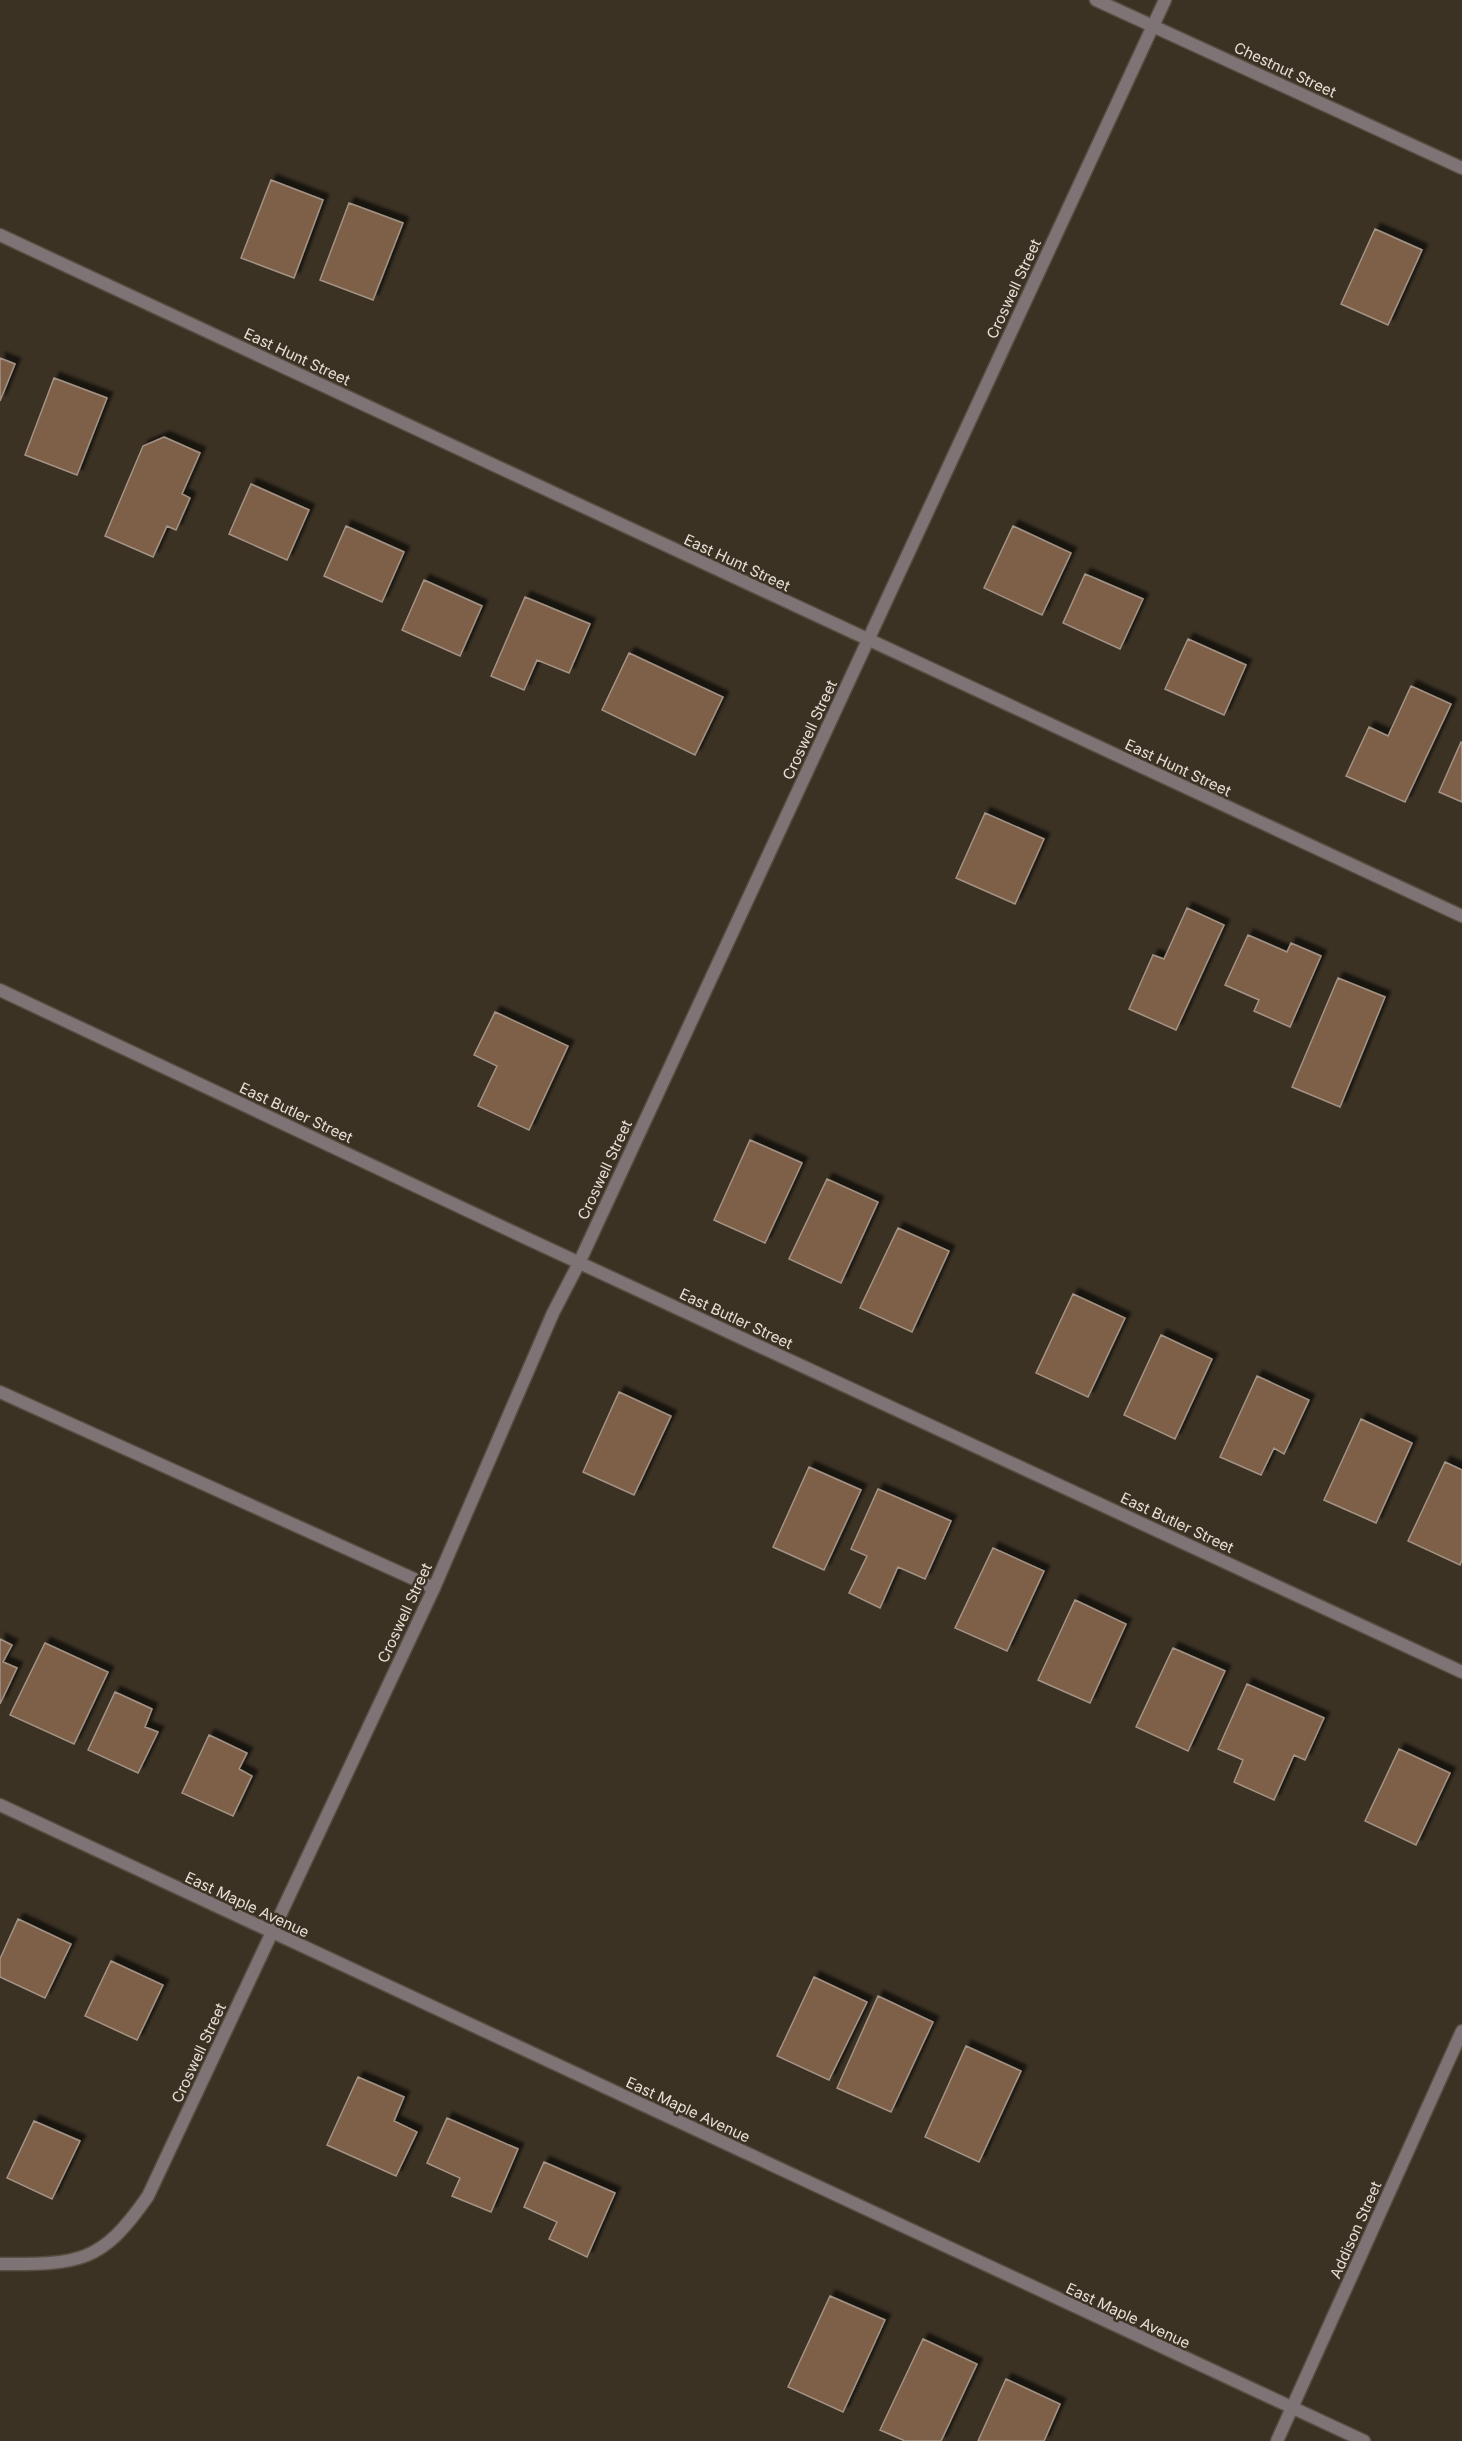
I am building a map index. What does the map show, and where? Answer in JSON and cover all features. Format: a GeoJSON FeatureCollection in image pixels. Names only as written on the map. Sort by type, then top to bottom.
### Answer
{"type":"FeatureCollection","features":[{"type":"Feature","properties":{"kind":"street","name":"Chestnut Street"},"geometry":{"type":"LineString","coordinates":[[1096,0],[1462,168]]}},
{"type":"Feature","properties":{"kind":"street","name":"Croswell Street"},"geometry":{"type":"LineString","coordinates":[[0,2264],[56,2264],[81,2258],[102,2248],[129,2223],[148,2196],[434,1588],[553,1313],[579,1263],[869,641],[1165,0]]}},
{"type":"Feature","properties":{"kind":"street","name":"East Hunt Street"},"geometry":{"type":"LineString","coordinates":[[0,235],[1462,916]]}},
{"type":"Feature","properties":{"kind":"street","name":"East Butler Street"},"geometry":{"type":"LineString","coordinates":[[0,990],[579,1263],[1462,1672]]}},
{"type":"Feature","properties":{"kind":"street"},"geometry":{"type":"LineString","coordinates":[[0,1392],[71,1422],[434,1588]]}},
{"type":"Feature","properties":{"kind":"street","name":"East Maple Avenue"},"geometry":{"type":"LineString","coordinates":[[0,1805],[1364,2441]]}},
{"type":"Feature","properties":{"kind":"street","name":"Addison Street"},"geometry":{"type":"LineString","coordinates":[[1277,2441],[1462,2031]]}},
{"type":"Feature","properties":{"kind":"building"},"geometry":{"type":"Polygon","coordinates":[[[271,180],[323,200],[294,278],[241,258],[271,180]]]}},
{"type":"Feature","properties":{"kind":"building"},"geometry":{"type":"Polygon","coordinates":[[[349,203],[403,223],[373,300],[320,280],[349,203]]]}},
{"type":"Feature","properties":{"kind":"building"},"geometry":{"type":"Polygon","coordinates":[[[1375,229],[1422,250],[1388,325],[1341,304],[1375,229]]]}},
{"type":"Feature","properties":{"kind":"building"},"geometry":{"type":"Polygon","coordinates":[[[0,358],[15,364],[0,401],[0,358]]]}},
{"type":"Feature","properties":{"kind":"building"},"geometry":{"type":"Polygon","coordinates":[[[54,378],[107,398],[77,475],[25,455],[54,378]]]}},
{"type":"Feature","properties":{"kind":"building"},"geometry":{"type":"Polygon","coordinates":[[[164,437],[200,453],[182,494],[190,498],[176,530],[167,526],[153,557],[105,536],[143,446],[164,437]]]}},
{"type":"Feature","properties":{"kind":"building"},"geometry":{"type":"Polygon","coordinates":[[[251,484],[309,510],[287,560],[229,534],[251,484]]]}},
{"type":"Feature","properties":{"kind":"building"},"geometry":{"type":"Polygon","coordinates":[[[346,526],[404,552],[382,602],[324,576],[346,526]]]}},
{"type":"Feature","properties":{"kind":"building"},"geometry":{"type":"Polygon","coordinates":[[[1013,526],[1071,553],[1042,615],[984,588],[1013,526]]]}},
{"type":"Feature","properties":{"kind":"building"},"geometry":{"type":"Polygon","coordinates":[[[1085,574],[1143,599],[1120,649],[1063,623],[1085,574]]]}},
{"type":"Feature","properties":{"kind":"building"},"geometry":{"type":"Polygon","coordinates":[[[424,580],[482,606],[460,656],[402,630],[424,580]]]}},
{"type":"Feature","properties":{"kind":"building"},"geometry":{"type":"Polygon","coordinates":[[[525,597],[590,624],[569,673],[537,660],[524,690],[491,676],[525,597]]]}},
{"type":"Feature","properties":{"kind":"building"},"geometry":{"type":"Polygon","coordinates":[[[1188,639],[1246,665],[1224,715],[1165,689],[1188,639]]]}},
{"type":"Feature","properties":{"kind":"building"},"geometry":{"type":"Polygon","coordinates":[[[629,653],[723,697],[695,755],[602,710],[629,653]]]}},
{"type":"Feature","properties":{"kind":"building"},"geometry":{"type":"Polygon","coordinates":[[[1411,686],[1451,704],[1405,802],[1346,776],[1369,727],[1388,736],[1411,686]]]}},
{"type":"Feature","properties":{"kind":"building"},"geometry":{"type":"Polygon","coordinates":[[[1462,743],[1462,802],[1439,792],[1462,743]]]}},
{"type":"Feature","properties":{"kind":"building"},"geometry":{"type":"Polygon","coordinates":[[[985,813],[1044,839],[1015,904],[956,878],[985,813]]]}},
{"type":"Feature","properties":{"kind":"building"},"geometry":{"type":"Polygon","coordinates":[[[1187,908],[1224,925],[1176,1030],[1129,1009],[1153,955],[1164,959],[1187,908]]]}},
{"type":"Feature","properties":{"kind":"building"},"geometry":{"type":"Polygon","coordinates":[[[1248,935],[1287,952],[1291,943],[1321,956],[1290,1027],[1254,1011],[1259,1000],[1225,985],[1248,935]]]}},
{"type":"Feature","properties":{"kind":"building"},"geometry":{"type":"Polygon","coordinates":[[[1338,978],[1385,997],[1340,1107],[1292,1087],[1338,978]]]}},
{"type":"Feature","properties":{"kind":"building"},"geometry":{"type":"Polygon","coordinates":[[[495,1012],[568,1046],[529,1130],[478,1106],[497,1066],[474,1055],[495,1012]]]}},
{"type":"Feature","properties":{"kind":"building"},"geometry":{"type":"Polygon","coordinates":[[[750,1140],[802,1163],[765,1243],[714,1220],[750,1140]]]}},
{"type":"Feature","properties":{"kind":"building"},"geometry":{"type":"Polygon","coordinates":[[[827,1179],[878,1202],[841,1283],[789,1259],[827,1179]]]}},
{"type":"Feature","properties":{"kind":"building"},"geometry":{"type":"Polygon","coordinates":[[[898,1228],[949,1251],[912,1332],[860,1308],[898,1228]]]}},
{"type":"Feature","properties":{"kind":"building"},"geometry":{"type":"Polygon","coordinates":[[[1073,1294],[1125,1318],[1088,1397],[1036,1373],[1073,1294]]]}},
{"type":"Feature","properties":{"kind":"building"},"geometry":{"type":"Polygon","coordinates":[[[1161,1335],[1212,1359],[1175,1439],[1124,1415],[1161,1335]]]}},
{"type":"Feature","properties":{"kind":"building"},"geometry":{"type":"Polygon","coordinates":[[[1257,1376],[1309,1400],[1284,1454],[1274,1448],[1261,1475],[1220,1457],[1257,1376]]]}},
{"type":"Feature","properties":{"kind":"building"},"geometry":{"type":"Polygon","coordinates":[[[619,1392],[671,1416],[634,1495],[583,1472],[619,1392]]]}},
{"type":"Feature","properties":{"kind":"building"},"geometry":{"type":"Polygon","coordinates":[[[1361,1419],[1412,1443],[1376,1523],[1324,1500],[1361,1419]]]}},
{"type":"Feature","properties":{"kind":"building"},"geometry":{"type":"Polygon","coordinates":[[[1445,1462],[1462,1470],[1462,1560],[1460,1565],[1408,1541],[1445,1462]]]}},
{"type":"Feature","properties":{"kind":"building"},"geometry":{"type":"Polygon","coordinates":[[[809,1467],[861,1490],[824,1570],[773,1547],[809,1467]]]}},
{"type":"Feature","properties":{"kind":"building"},"geometry":{"type":"Polygon","coordinates":[[[878,1489],[951,1521],[925,1579],[898,1567],[880,1608],[849,1593],[867,1556],[851,1549],[878,1489]]]}},
{"type":"Feature","properties":{"kind":"building"},"geometry":{"type":"Polygon","coordinates":[[[993,1548],[1044,1571],[1007,1651],[955,1628],[993,1548]]]}},
{"type":"Feature","properties":{"kind":"building"},"geometry":{"type":"Polygon","coordinates":[[[1075,1600],[1126,1624],[1090,1703],[1038,1680],[1075,1600]]]}},
{"type":"Feature","properties":{"kind":"building"},"geometry":{"type":"Polygon","coordinates":[[[0,1639],[12,1645],[3,1662],[17,1668],[0,1704],[0,1639]]]}},
{"type":"Feature","properties":{"kind":"building"},"geometry":{"type":"Polygon","coordinates":[[[45,1643],[108,1672],[74,1744],[10,1715],[45,1643]]]}},
{"type":"Feature","properties":{"kind":"building"},"geometry":{"type":"Polygon","coordinates":[[[1173,1648],[1225,1671],[1188,1751],[1136,1727],[1173,1648]]]}},
{"type":"Feature","properties":{"kind":"building"},"geometry":{"type":"Polygon","coordinates":[[[1247,1684],[1324,1718],[1305,1760],[1294,1755],[1274,1800],[1234,1782],[1243,1760],[1218,1749],[1247,1684]]]}},
{"type":"Feature","properties":{"kind":"building"},"geometry":{"type":"Polygon","coordinates":[[[115,1692],[152,1709],[145,1727],[158,1732],[138,1773],[88,1750],[115,1692]]]}},
{"type":"Feature","properties":{"kind":"building"},"geometry":{"type":"Polygon","coordinates":[[[209,1735],[247,1753],[239,1769],[252,1776],[233,1816],[182,1793],[209,1735]]]}},
{"type":"Feature","properties":{"kind":"building"},"geometry":{"type":"Polygon","coordinates":[[[1399,1749],[1450,1773],[1416,1845],[1365,1821],[1399,1749]]]}},
{"type":"Feature","properties":{"kind":"building"},"geometry":{"type":"Polygon","coordinates":[[[18,1919],[71,1944],[45,1998],[0,1977],[0,1959],[18,1919]]]}},
{"type":"Feature","properties":{"kind":"building"},"geometry":{"type":"Polygon","coordinates":[[[111,1961],[163,1985],[137,2040],[85,2016],[111,1961]]]}},
{"type":"Feature","properties":{"kind":"building"},"geometry":{"type":"Polygon","coordinates":[[[814,1977],[867,2002],[829,2080],[777,2056],[814,1977]]]}},
{"type":"Feature","properties":{"kind":"building"},"geometry":{"type":"Polygon","coordinates":[[[878,1996],[933,2022],[891,2112],[837,2088],[878,1996]]]}},
{"type":"Feature","properties":{"kind":"building"},"geometry":{"type":"Polygon","coordinates":[[[966,2046],[1021,2071],[979,2162],[925,2137],[966,2046]]]}},
{"type":"Feature","properties":{"kind":"building"},"geometry":{"type":"Polygon","coordinates":[[[358,2077],[404,2097],[394,2121],[417,2132],[396,2176],[327,2145],[358,2077]]]}},
{"type":"Feature","properties":{"kind":"building"},"geometry":{"type":"Polygon","coordinates":[[[447,2118],[518,2149],[491,2212],[452,2196],[460,2178],[427,2163],[447,2118]]]}},
{"type":"Feature","properties":{"kind":"building"},"geometry":{"type":"Polygon","coordinates":[[[34,2121],[80,2141],[52,2199],[7,2178],[34,2121]]]}},
{"type":"Feature","properties":{"kind":"building"},"geometry":{"type":"Polygon","coordinates":[[[544,2162],[615,2193],[587,2257],[549,2239],[557,2222],[524,2207],[544,2162]]]}},
{"type":"Feature","properties":{"kind":"building"},"geometry":{"type":"Polygon","coordinates":[[[830,2296],[885,2320],[843,2412],[788,2387],[830,2296]]]}},
{"type":"Feature","properties":{"kind":"building"},"geometry":{"type":"Polygon","coordinates":[[[923,2339],[977,2364],[941,2441],[905,2441],[880,2430],[923,2339]]]}},
{"type":"Feature","properties":{"kind":"building"},"geometry":{"type":"Polygon","coordinates":[[[1006,2379],[1060,2404],[1044,2441],[978,2441],[1006,2379]]]}}]}
